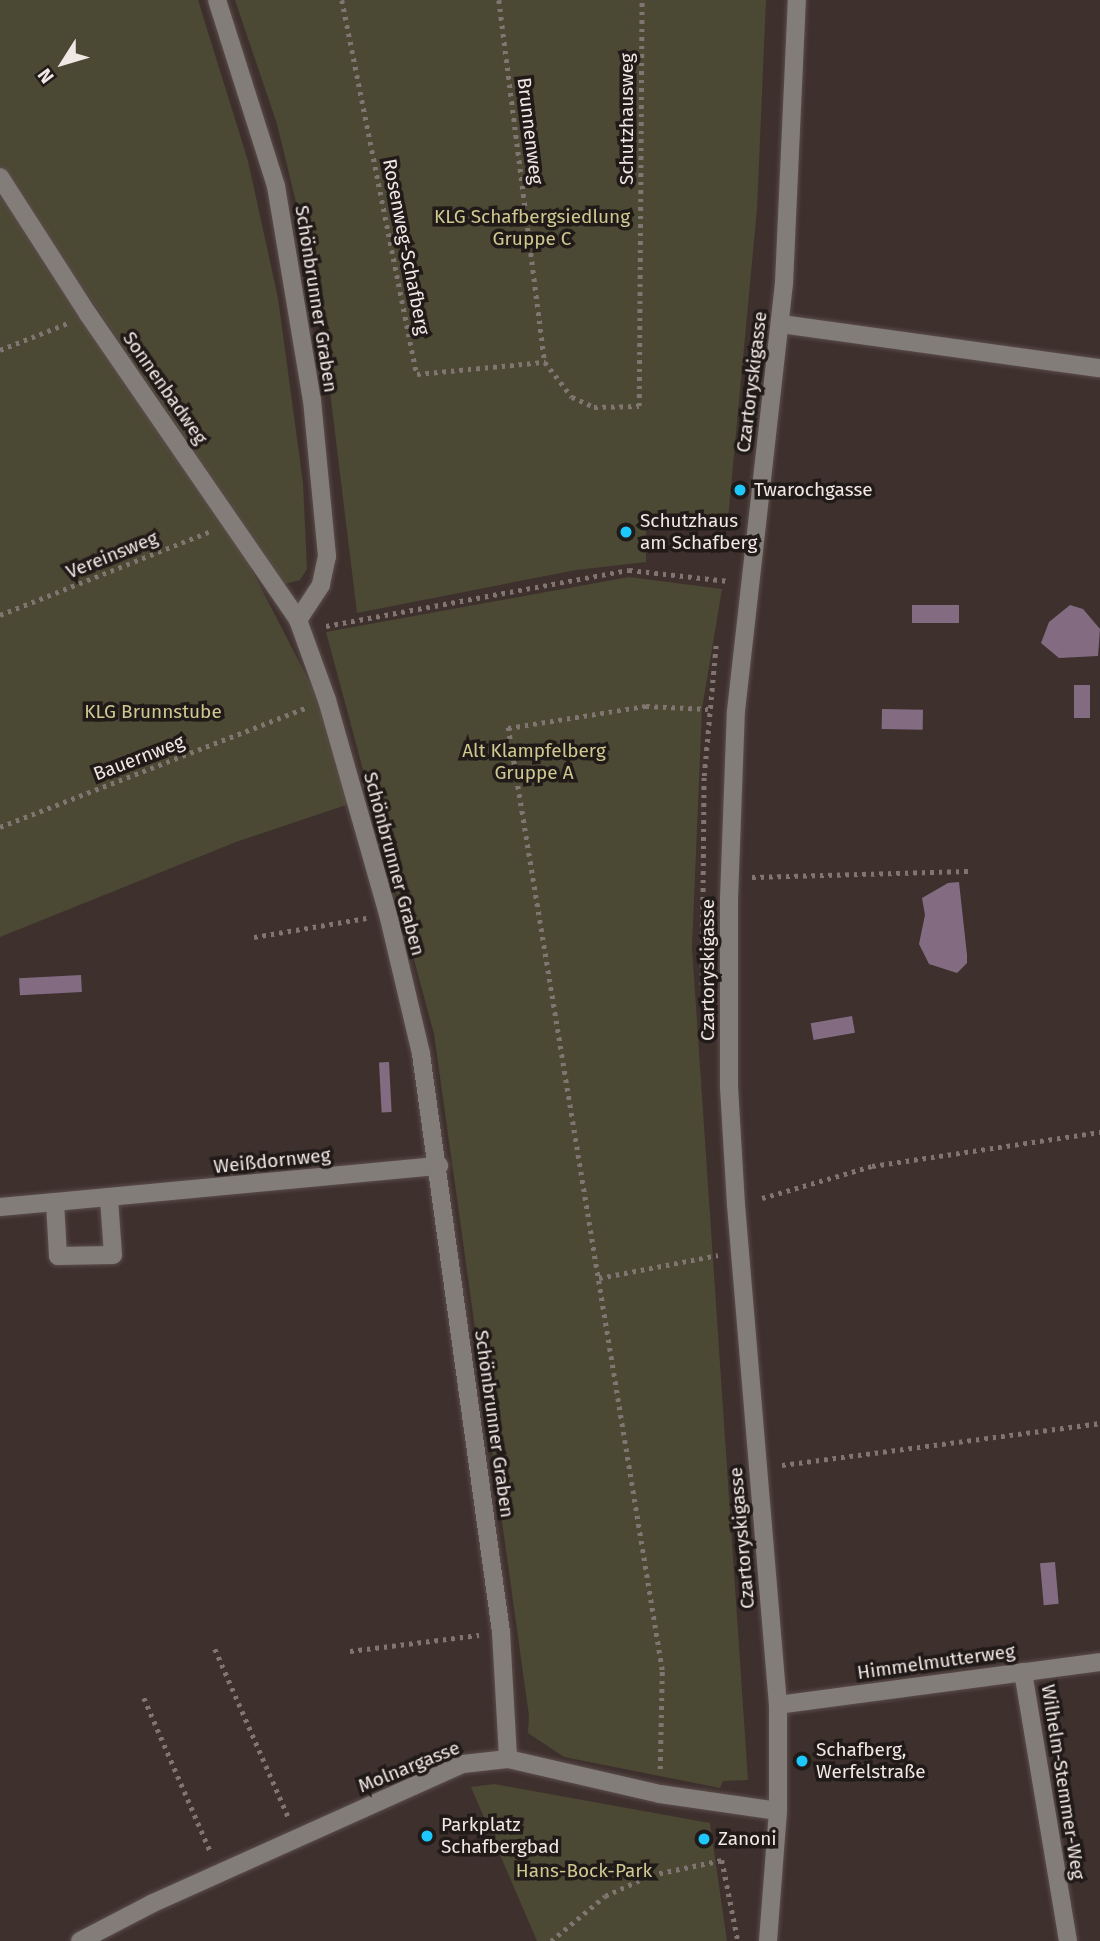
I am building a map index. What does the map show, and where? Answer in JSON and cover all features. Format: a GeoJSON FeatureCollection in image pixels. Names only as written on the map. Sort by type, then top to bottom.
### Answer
{"type":"FeatureCollection","features":[{"type":"Feature","properties":{"kind":"street","name":"Schönbrunner Graben"},"geometry":{"type":"LineString","coordinates":[[217,0],[276,186],[312,400],[327,556],[321,585],[298,620],[327,700],[388,914],[421,1055],[439,1166],[501,1632],[508,1759]]}},
{"type":"Feature","properties":{"kind":"street","name":"Czartoryskigasse"},"geometry":{"type":"LineString","coordinates":[[768,1941],[778,1811],[778,1705],[736,1205],[729,1087],[729,899],[736,711],[781,324],[794,152],[797,0]]}},
{"type":"Feature","properties":{"kind":"street","name":"Sonnenbadweg"},"geometry":{"type":"LineString","coordinates":[[0,177],[88,314],[234,522],[298,620]]}},
{"type":"Feature","properties":{"kind":"street"},"geometry":{"type":"LineString","coordinates":[[781,324],[1100,368]]}},
{"type":"Feature","properties":{"kind":"street","name":"Weißdornweg"},"geometry":{"type":"LineString","coordinates":[[0,1207],[109,1199],[439,1166]]}},
{"type":"Feature","properties":{"kind":"street"},"geometry":{"type":"LineString","coordinates":[[55,1202],[58,1256],[113,1255],[109,1199]]}},
{"type":"Feature","properties":{"kind":"street","name":"Himmelmutterweg"},"geometry":{"type":"LineString","coordinates":[[778,1705],[1100,1662]]}},
{"type":"Feature","properties":{"kind":"street","name":"Wilhelm-Stemmer-Weg"},"geometry":{"type":"LineString","coordinates":[[1023,1672],[1068,1941]]}},
{"type":"Feature","properties":{"kind":"street","name":"Molnargasse"},"geometry":{"type":"LineString","coordinates":[[80,1941],[220,1872],[463,1764],[508,1759],[660,1794],[778,1811]]}},
{"type":"Feature","properties":{"kind":"path","name":"Rosenweg-Schafberg"},"geometry":{"type":"LineString","coordinates":[[342,0],[417,374],[545,362]]}},
{"type":"Feature","properties":{"kind":"path","name":"Brunnenweg"},"geometry":{"type":"LineString","coordinates":[[499,0],[545,362]]}},
{"type":"Feature","properties":{"kind":"path","name":"Schutzhausweg"},"geometry":{"type":"LineString","coordinates":[[545,362],[572,397],[594,407],[639,406],[642,0]]}},
{"type":"Feature","properties":{"kind":"path"},"geometry":{"type":"LineString","coordinates":[[0,350],[88,314]]}},
{"type":"Feature","properties":{"kind":"path","name":"Vereinsweg"},"geometry":{"type":"LineString","coordinates":[[0,615],[234,522]]}},
{"type":"Feature","properties":{"kind":"path"},"geometry":{"type":"LineString","coordinates":[[298,620],[324,627],[629,570],[728,581]]}},
{"type":"Feature","properties":{"kind":"path","name":"Bauernweg"},"geometry":{"type":"LineString","coordinates":[[0,827],[327,700]]}},
{"type":"Feature","properties":{"kind":"path"},"geometry":{"type":"LineString","coordinates":[[660,1794],[662,1670],[508,727],[646,706],[708,709]]}},
{"type":"Feature","properties":{"kind":"path"},"geometry":{"type":"LineString","coordinates":[[747,878],[968,871]]}},
{"type":"Feature","properties":{"kind":"path"},"geometry":{"type":"LineString","coordinates":[[254,937],[388,914]]}},
{"type":"Feature","properties":{"kind":"path"},"geometry":{"type":"LineString","coordinates":[[762,1198],[872,1166],[1100,1132]]}},
{"type":"Feature","properties":{"kind":"path"},"geometry":{"type":"LineString","coordinates":[[599,1278],[720,1254]]}},
{"type":"Feature","properties":{"kind":"path"},"geometry":{"type":"LineString","coordinates":[[782,1465],[1100,1423]]}},
{"type":"Feature","properties":{"kind":"path"},"geometry":{"type":"LineString","coordinates":[[350,1651],[501,1632]]}},
{"type":"Feature","properties":{"kind":"path"},"geometry":{"type":"LineString","coordinates":[[215,1649],[298,1838]]}},
{"type":"Feature","properties":{"kind":"path"},"geometry":{"type":"LineString","coordinates":[[144,1698],[220,1872]]}},
{"type":"Feature","properties":{"kind":"path"},"geometry":{"type":"LineString","coordinates":[[551,1941],[605,1896],[651,1875],[722,1860],[738,1941]]}},
{"type":"Feature","properties":{"kind":"green space"},"geometry":{"type":"Polygon","coordinates":[[[0,0],[198,0],[248,161],[278,298],[303,483],[307,569],[300,580],[285,584],[0,167],[0,0]]]}},
{"type":"Feature","properties":{"kind":"green space","name":"KLG Schafbergsiedlung Gruppe C"},"geometry":{"type":"Polygon","coordinates":[[[235,0],[766,0],[757,209],[727,530],[646,528],[646,562],[576,570],[357,613],[318,293],[277,124],[235,0]]]}},
{"type":"Feature","properties":{"kind":"green space","name":"KLG Brunnstube"},"geometry":{"type":"Polygon","coordinates":[[[0,191],[80,318],[228,524],[322,706],[349,804],[236,842],[0,937],[0,191]]]}},
{"type":"Feature","properties":{"kind":"green space","name":"Alt Klampfelberg Gruppe A"},"geometry":{"type":"Polygon","coordinates":[[[629,577],[722,589],[702,709],[692,947],[748,1780],[723,1781],[720,1788],[564,1757],[528,1733],[529,1716],[434,1034],[326,632],[629,577]]]}},
{"type":"Feature","properties":{"kind":"green space","name":"Hans-Bock-Park"},"geometry":{"type":"Polygon","coordinates":[[[494,1784],[710,1823],[727,1941],[537,1941],[471,1787],[494,1784]]]}},
{"type":"Feature","properties":{"kind":"shaded area"},"geometry":{"type":"Polygon","coordinates":[[[912,605],[959,605],[959,623],[912,623],[912,605]]]}},
{"type":"Feature","properties":{"kind":"shaded area"},"geometry":{"type":"Polygon","coordinates":[[[1070,605],[1083,609],[1100,629],[1098,656],[1059,658],[1041,643],[1049,622],[1070,605]]]}},
{"type":"Feature","properties":{"kind":"shaded area"},"geometry":{"type":"Polygon","coordinates":[[[1074,685],[1090,685],[1090,718],[1074,718],[1074,685]]]}},
{"type":"Feature","properties":{"kind":"shaded area"},"geometry":{"type":"Polygon","coordinates":[[[882,709],[923,710],[923,730],[882,729],[882,709]]]}},
{"type":"Feature","properties":{"kind":"shaded area"},"geometry":{"type":"Polygon","coordinates":[[[959,882],[967,963],[957,973],[929,964],[919,944],[925,915],[922,898],[948,883],[959,882]]]}},
{"type":"Feature","properties":{"kind":"shaded area"},"geometry":{"type":"Polygon","coordinates":[[[81,975],[82,992],[20,995],[19,978],[81,975]]]}},
{"type":"Feature","properties":{"kind":"shaded area"},"geometry":{"type":"Polygon","coordinates":[[[852,1016],[855,1033],[814,1040],[811,1023],[852,1016]]]}},
{"type":"Feature","properties":{"kind":"shaded area"},"geometry":{"type":"Polygon","coordinates":[[[389,1062],[392,1112],[382,1112],[379,1063],[389,1062]]]}},
{"type":"Feature","properties":{"kind":"shaded area"},"geometry":{"type":"Polygon","coordinates":[[[1055,1562],[1059,1604],[1044,1605],[1040,1563],[1055,1562]]]}},
{"type":"Feature","properties":{"kind":"place","name":"Twarochgasse"},"geometry":{"type":"Point","coordinates":[740,490]}},
{"type":"Feature","properties":{"kind":"place","name":"Schutzhaus am Schafberg"},"geometry":{"type":"Point","coordinates":[626,532]}},
{"type":"Feature","properties":{"kind":"place","name":"Schafberg, Werfelstraße"},"geometry":{"type":"Point","coordinates":[802,1761]}},
{"type":"Feature","properties":{"kind":"place","name":"Parkplatz Schafbergbad"},"geometry":{"type":"Point","coordinates":[427,1836]}},
{"type":"Feature","properties":{"kind":"place","name":"Zanoni"},"geometry":{"type":"Point","coordinates":[704,1839]}}]}
